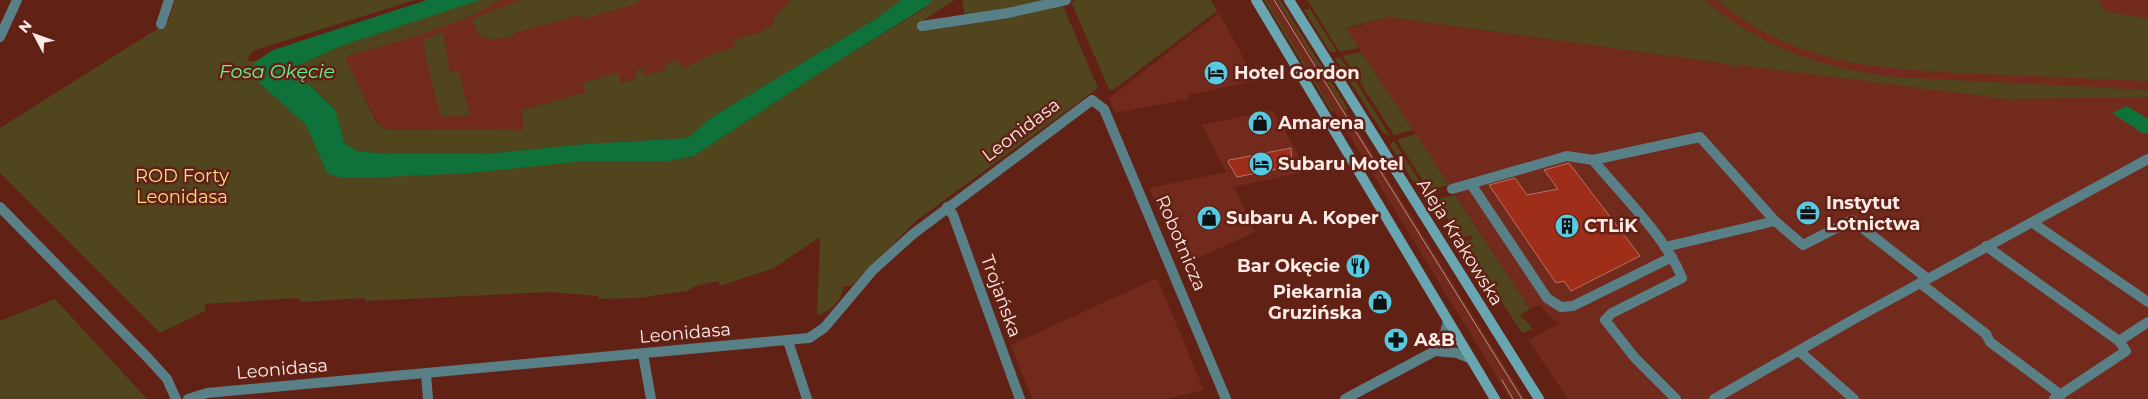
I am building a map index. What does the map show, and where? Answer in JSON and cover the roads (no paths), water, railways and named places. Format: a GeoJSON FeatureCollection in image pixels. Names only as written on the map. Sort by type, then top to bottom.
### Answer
{"type":"FeatureCollection","features":[{"type":"Feature","properties":{"kind":"main road"},"geometry":{"type":"LineString","coordinates":[[1256,0],[1495,399]]}},
{"type":"Feature","properties":{"kind":"main road","name":"Aleja Krakowska"},"geometry":{"type":"LineString","coordinates":[[1289,0],[1539,399]]}},
{"type":"Feature","properties":{"kind":"street"},"geometry":{"type":"LineString","coordinates":[[0,37],[17,0]]}},
{"type":"Feature","properties":{"kind":"street"},"geometry":{"type":"LineString","coordinates":[[161,24],[169,0]]}},
{"type":"Feature","properties":{"kind":"street"},"geometry":{"type":"LineString","coordinates":[[922,26],[1008,13],[1066,0]]}},
{"type":"Feature","properties":{"kind":"street","name":"Leonidasa"},"geometry":{"type":"LineString","coordinates":[[188,399],[207,394],[809,338],[817,334],[877,266],[947,207],[1092,100],[1098,103]]}},
{"type":"Feature","properties":{"kind":"street","name":"Robotnicza"},"geometry":{"type":"LineString","coordinates":[[1098,103],[1104,109],[1154,223],[1226,399]]}},
{"type":"Feature","properties":{"kind":"street"},"geometry":{"type":"LineString","coordinates":[[1452,189],[1567,156],[1593,160],[1700,137],[1775,221],[1802,246],[1852,220],[1986,334],[1990,342],[2057,397],[2126,351],[2119,341],[1986,246]]}},
{"type":"Feature","properties":{"kind":"street"},"geometry":{"type":"LineString","coordinates":[[1714,399],[1986,246],[2033,223],[2148,159]]}},
{"type":"Feature","properties":{"kind":"street"},"geometry":{"type":"LineString","coordinates":[[1593,160],[1665,247],[1682,278],[1612,313],[1605,320],[1635,358],[1676,399]]}},
{"type":"Feature","properties":{"kind":"street"},"geometry":{"type":"LineString","coordinates":[[1471,184],[1547,298],[1561,307],[1574,306],[1672,257]]}},
{"type":"Feature","properties":{"kind":"street"},"geometry":{"type":"LineString","coordinates":[[0,207],[148,358],[167,380],[176,399]]}},
{"type":"Feature","properties":{"kind":"street","name":"Trojańska"},"geometry":{"type":"LineString","coordinates":[[947,207],[952,212],[1020,399]]}},
{"type":"Feature","properties":{"kind":"street"},"geometry":{"type":"LineString","coordinates":[[1665,247],[1775,221]]}},
{"type":"Feature","properties":{"kind":"street"},"geometry":{"type":"LineString","coordinates":[[2033,223],[2148,302]]}},
{"type":"Feature","properties":{"kind":"street"},"geometry":{"type":"LineString","coordinates":[[1345,399],[1434,351],[1445,333],[1448,321]]}},
{"type":"Feature","properties":{"kind":"street"},"geometry":{"type":"LineString","coordinates":[[2119,341],[2148,322]]}},
{"type":"Feature","properties":{"kind":"street"},"geometry":{"type":"LineString","coordinates":[[788,341],[807,399]]}},
{"type":"Feature","properties":{"kind":"street"},"geometry":{"type":"LineString","coordinates":[[1434,351],[1457,353],[1471,359]]}},
{"type":"Feature","properties":{"kind":"street"},"geometry":{"type":"LineString","coordinates":[[1799,351],[1854,399]]}},
{"type":"Feature","properties":{"kind":"street"},"geometry":{"type":"LineString","coordinates":[[643,354],[650,399]]}},
{"type":"Feature","properties":{"kind":"street"},"geometry":{"type":"LineString","coordinates":[[426,374],[428,399]]}},
{"type":"Feature","properties":{"kind":"water","name":"Fosa Okęcie"},"geometry":{"type":"Polygon","coordinates":[[[427,0],[480,0],[341,46],[297,66],[300,76],[336,111],[344,143],[357,151],[388,154],[486,154],[585,144],[688,138],[709,119],[877,18],[901,0],[932,0],[927,6],[824,70],[694,156],[669,161],[584,161],[469,173],[364,178],[342,178],[327,173],[306,125],[256,80],[251,70],[255,62],[273,50],[427,0]]]}},
{"type":"Feature","properties":{"kind":"water"},"geometry":{"type":"Polygon","coordinates":[[[2127,106],[2148,119],[2148,132],[2144,134],[2112,113],[2127,106]]]}},
{"type":"Feature","properties":{"kind":"tram line"},"geometry":{"type":"LineString","coordinates":[[1274,0],[1522,399]]}},
{"type":"Feature","properties":{"kind":"tram line"},"geometry":{"type":"LineString","coordinates":[[1502,380],[1513,399]]}},
{"type":"Feature","properties":{"kind":"place","name":"Hotel Gordon"},"geometry":{"type":"Point","coordinates":[1216,73]}},
{"type":"Feature","properties":{"kind":"place","name":"Amarena"},"geometry":{"type":"Point","coordinates":[1260,123]}},
{"type":"Feature","properties":{"kind":"place","name":"Subaru Motel"},"geometry":{"type":"Point","coordinates":[1261,164]}},
{"type":"Feature","properties":{"kind":"place","name":"Instytut Lotnictwa"},"geometry":{"type":"Point","coordinates":[1808,213]}},
{"type":"Feature","properties":{"kind":"place","name":"Subaru A. Koper"},"geometry":{"type":"Point","coordinates":[1209,218]}},
{"type":"Feature","properties":{"kind":"place","name":"CTLiK"},"geometry":{"type":"Point","coordinates":[1567,226]}},
{"type":"Feature","properties":{"kind":"place","name":"Bar Okęcie"},"geometry":{"type":"Point","coordinates":[1358,266]}},
{"type":"Feature","properties":{"kind":"place","name":"Piekarnia Gruzińska"},"geometry":{"type":"Point","coordinates":[1380,302]}},
{"type":"Feature","properties":{"kind":"place","name":"A&B"},"geometry":{"type":"Point","coordinates":[1396,340]}},
{"type":"Feature","properties":{"kind":"park label","name":"ROD Forty Leonidasa"},"geometry":{"type":"Point","coordinates":[182,186]}}]}
